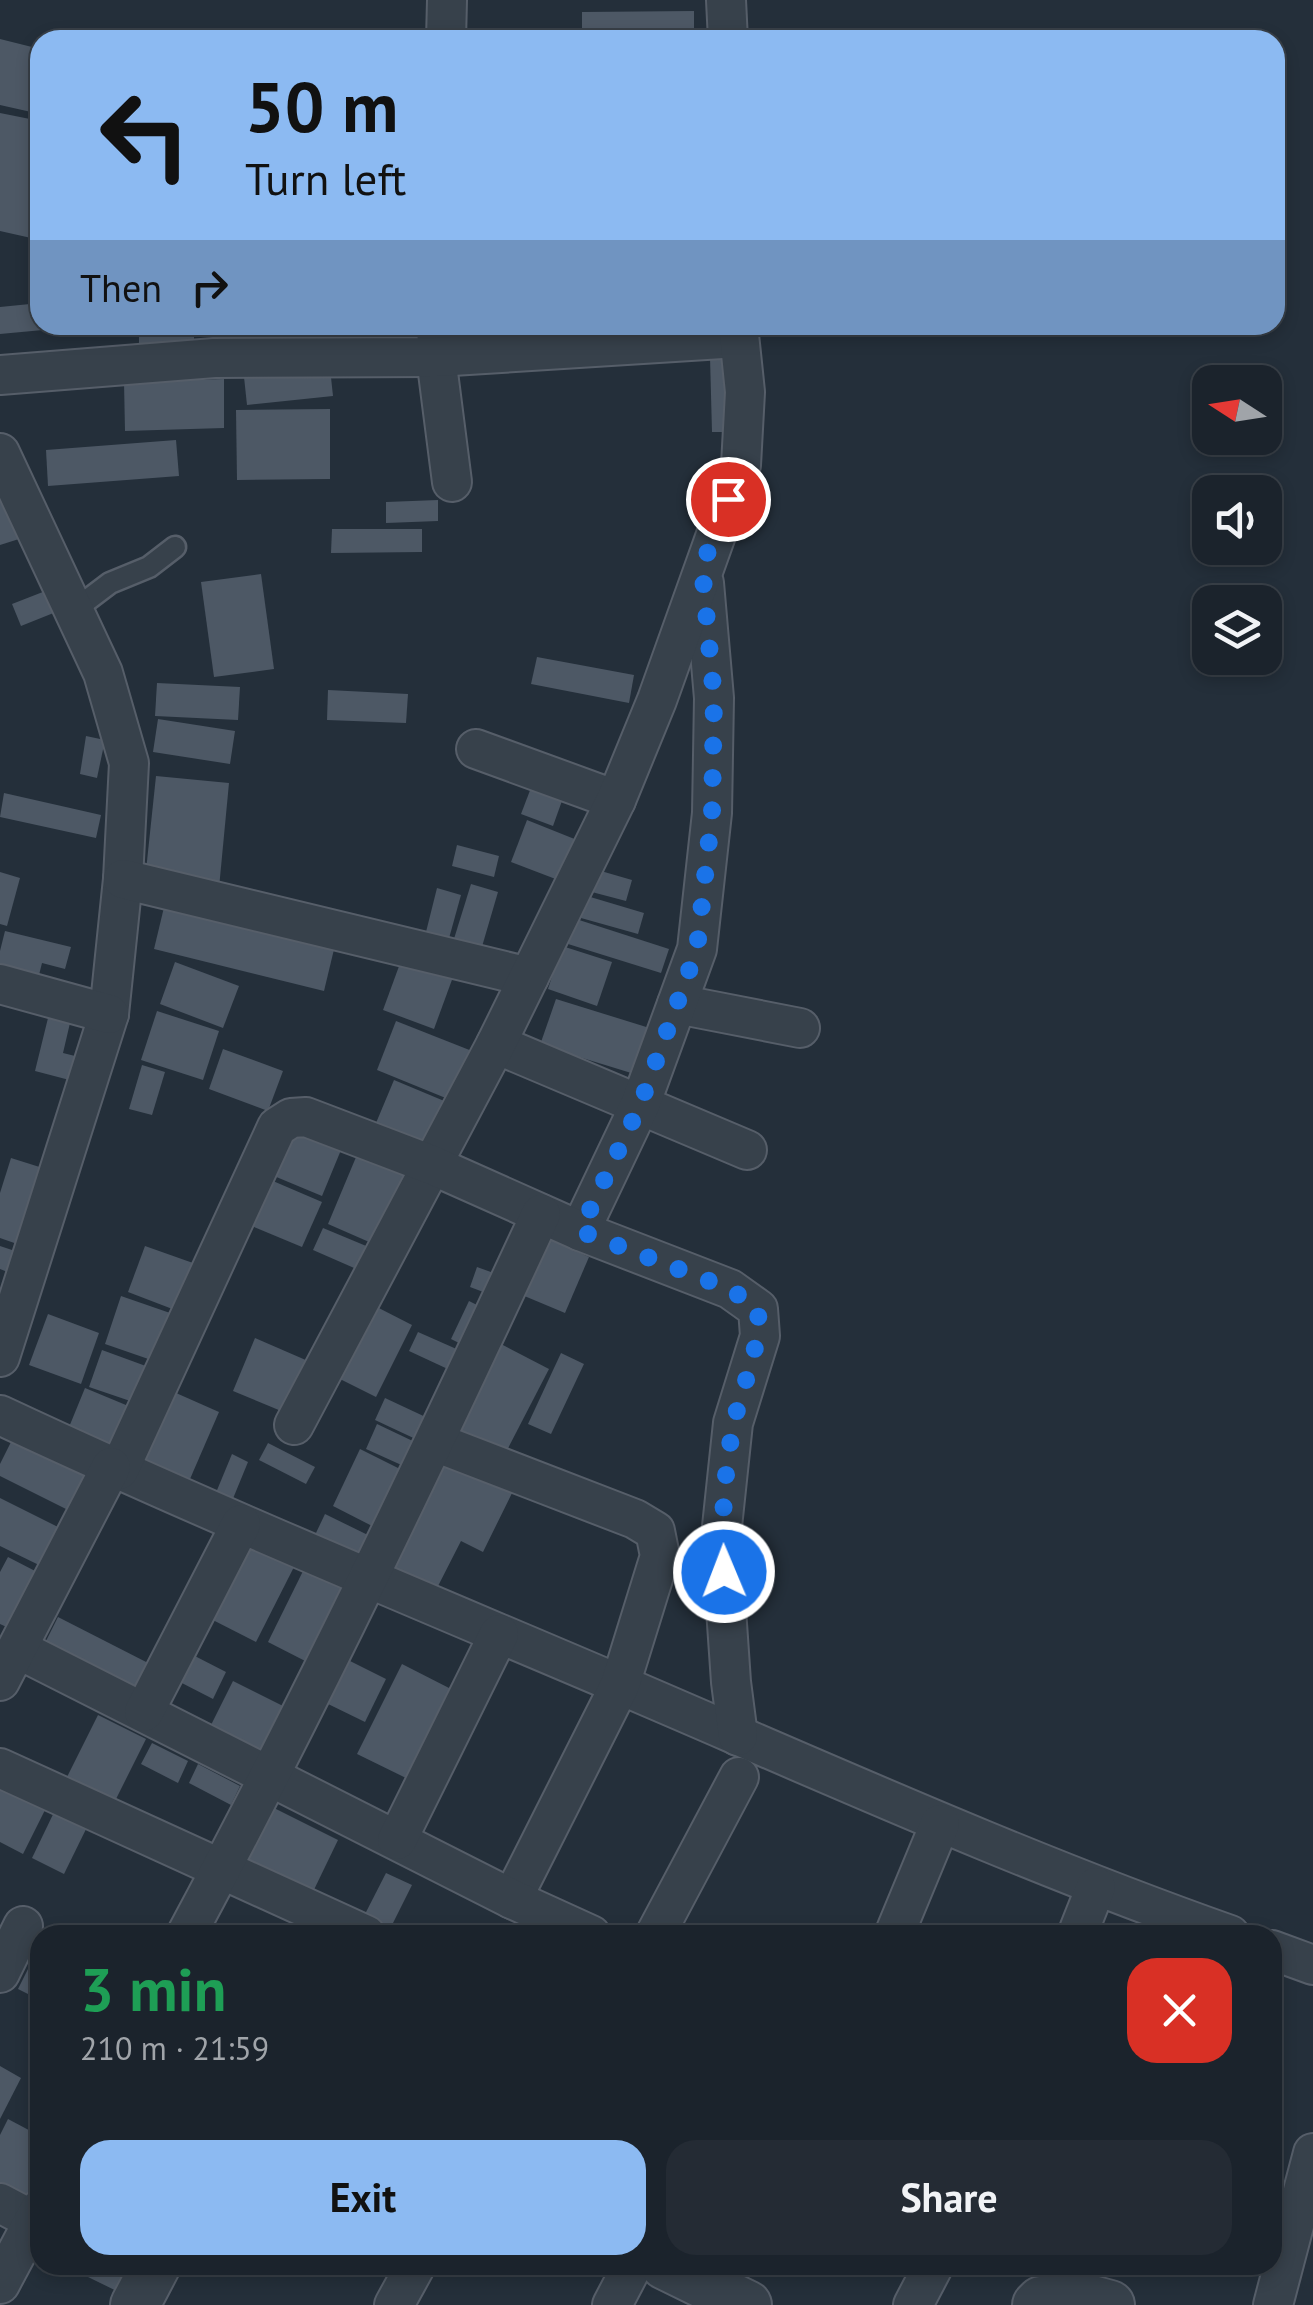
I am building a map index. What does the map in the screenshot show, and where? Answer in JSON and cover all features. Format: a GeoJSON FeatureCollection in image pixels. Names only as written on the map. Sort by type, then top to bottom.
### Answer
{"type":"FeatureCollection","features":[{"type":"Feature","properties":{"kind":"street"},"geometry":{"type":"LineString","coordinates":[[446,30],[447,0]]}},
{"type":"Feature","properties":{"kind":"street"},"geometry":{"type":"LineString","coordinates":[[726,0],[728,30]]}},
{"type":"Feature","properties":{"kind":"street"},"geometry":{"type":"LineString","coordinates":[[0,375],[212,342],[618,335]]}},
{"type":"Feature","properties":{"kind":"street"},"geometry":{"type":"LineString","coordinates":[[294,1424],[496,1044],[616,800],[657,700],[741,464],[745,392],[738,335]]}},
{"type":"Feature","properties":{"kind":"street"},"geometry":{"type":"LineString","coordinates":[[437,341],[452,482]]}},
{"type":"Feature","properties":{"kind":"street"},"geometry":{"type":"LineString","coordinates":[[0,452],[102,673],[130,764],[109,1014],[9,1298],[0,1357]]}},
{"type":"Feature","properties":{"kind":"street"},"geometry":{"type":"LineString","coordinates":[[580,1231],[640,1105],[697,949],[712,813],[714,698],[702,567]]}},
{"type":"Feature","properties":{"kind":"street"},"geometry":{"type":"LineString","coordinates":[[476,749],[616,800]]}},
{"type":"Feature","properties":{"kind":"street"},"geometry":{"type":"LineString","coordinates":[[123,880],[529,977]]}},
{"type":"Feature","properties":{"kind":"street"},"geometry":{"type":"LineString","coordinates":[[0,984],[109,1014]]}},
{"type":"Feature","properties":{"kind":"street"},"geometry":{"type":"LineString","coordinates":[[677,1004],[800,1028]]}},
{"type":"Feature","properties":{"kind":"street"},"geometry":{"type":"LineString","coordinates":[[496,1044],[746,1150]]}},
{"type":"Feature","properties":{"kind":"street"},"geometry":{"type":"LineString","coordinates":[[569,1925],[144,1712],[9,1665],[115,1469],[277,1127],[291,1118],[306,1118],[432,1165],[580,1231],[730,1289],[758,1309],[760,1336],[734,1424],[722,1536],[738,1736]]}},
{"type":"Feature","properties":{"kind":"street"},"geometry":{"type":"LineString","coordinates":[[191,1925],[272,1776],[541,1214]]}},
{"type":"Feature","properties":{"kind":"street"},"geometry":{"type":"LineString","coordinates":[[0,1415],[368,1580],[940,1824],[1202,1925]]}},
{"type":"Feature","properties":{"kind":"street"},"geometry":{"type":"LineString","coordinates":[[435,1442],[635,1518],[655,1531],[660,1556],[620,1685],[512,1899]]}},
{"type":"Feature","properties":{"kind":"street"},"geometry":{"type":"LineString","coordinates":[[144,1712],[241,1524]]}},
{"type":"Feature","properties":{"kind":"street"},"geometry":{"type":"LineString","coordinates":[[397,1840],[499,1634]]}},
{"type":"Feature","properties":{"kind":"street"},"geometry":{"type":"LineString","coordinates":[[0,1768],[344,1925]]}},
{"type":"Feature","properties":{"kind":"street"},"geometry":{"type":"LineString","coordinates":[[659,1925],[739,1777]]}},
{"type":"Feature","properties":{"kind":"street"},"geometry":{"type":"LineString","coordinates":[[898,1925],[940,1824]]}},
{"type":"Feature","properties":{"kind":"street"},"geometry":{"type":"LineString","coordinates":[[1081,1925],[1096,1887]]}},
{"type":"Feature","properties":{"kind":"street"},"geometry":{"type":"LineString","coordinates":[[0,1973],[21,1925]]}},
{"type":"Feature","properties":{"kind":"street"},"geometry":{"type":"LineString","coordinates":[[1282,1953],[1313,1964]]}},
{"type":"Feature","properties":{"kind":"street"},"geometry":{"type":"LineString","coordinates":[[1282,2271],[1313,2154]]}},
{"type":"Feature","properties":{"kind":"street"},"geometry":{"type":"LineString","coordinates":[[0,2202],[30,2213]]}},
{"type":"Feature","properties":{"kind":"street"},"geometry":{"type":"LineString","coordinates":[[0,2284],[30,2228]]}},
{"type":"Feature","properties":{"kind":"street"},"geometry":{"type":"LineString","coordinates":[[135,2305],[151,2275]]}},
{"type":"Feature","properties":{"kind":"street"},"geometry":{"type":"LineString","coordinates":[[394,2305],[410,2275]]}},
{"type":"Feature","properties":{"kind":"street"},"geometry":{"type":"LineString","coordinates":[[612,2305],[627,2275]]}},
{"type":"Feature","properties":{"kind":"street"},"geometry":{"type":"LineString","coordinates":[[686,2275],[747,2305]]}},
{"type":"Feature","properties":{"kind":"street"},"geometry":{"type":"LineString","coordinates":[[913,2305],[929,2275]]}},
{"type":"Feature","properties":{"kind":"street"},"geometry":{"type":"LineString","coordinates":[[1273,2305],[1281,2275]]}},
{"type":"Feature","properties":{"kind":"street"},"geometry":{"type":"LineString","coordinates":[[1037,2305],[1041,2301],[1077,2296],[1110,2305]]}},
{"type":"Feature","properties":{"kind":"lane"},"geometry":{"type":"LineString","coordinates":[[74,611],[110,583],[149,567],[175,547]]}},
{"type":"Feature","properties":{"kind":"building"},"geometry":{"type":"Polygon","coordinates":[[[694,11],[694,30],[582,30],[582,12],[694,11]]]}},
{"type":"Feature","properties":{"kind":"building"},"geometry":{"type":"Polygon","coordinates":[[[0,39],[30,46],[30,112],[0,105],[0,39]]]}},
{"type":"Feature","properties":{"kind":"building"},"geometry":{"type":"Polygon","coordinates":[[[0,113],[30,119],[30,238],[0,231],[0,113]]]}},
{"type":"Feature","properties":{"kind":"building"},"geometry":{"type":"Polygon","coordinates":[[[30,304],[30,331],[0,334],[0,307],[30,304]]]}},
{"type":"Feature","properties":{"kind":"building"},"geometry":{"type":"Polygon","coordinates":[[[139,335],[194,335],[194,343],[139,344],[139,335]]]}},
{"type":"Feature","properties":{"kind":"building"},"geometry":{"type":"Polygon","coordinates":[[[218,335],[308,335],[218,339],[218,335]]]}},
{"type":"Feature","properties":{"kind":"building"},"geometry":{"type":"Polygon","coordinates":[[[710,357],[731,357],[734,432],[712,432],[710,357]]]}},
{"type":"Feature","properties":{"kind":"building"},"geometry":{"type":"Polygon","coordinates":[[[330,368],[333,396],[247,405],[244,377],[330,368]]]}},
{"type":"Feature","properties":{"kind":"building"},"geometry":{"type":"Polygon","coordinates":[[[224,379],[224,428],[125,431],[124,382],[224,379]]]}},
{"type":"Feature","properties":{"kind":"building"},"geometry":{"type":"Polygon","coordinates":[[[330,409],[330,479],[237,480],[236,410],[330,409]]]}},
{"type":"Feature","properties":{"kind":"building"},"geometry":{"type":"Polygon","coordinates":[[[176,440],[179,476],[48,486],[46,450],[176,440]]]}},
{"type":"Feature","properties":{"kind":"building"},"geometry":{"type":"Polygon","coordinates":[[[7,496],[19,539],[0,545],[0,498],[7,496]]]}},
{"type":"Feature","properties":{"kind":"building"},"geometry":{"type":"Polygon","coordinates":[[[438,500],[438,521],[386,523],[386,502],[438,500]]]}},
{"type":"Feature","properties":{"kind":"building"},"geometry":{"type":"Polygon","coordinates":[[[332,529],[422,529],[422,552],[331,553],[332,529]]]}},
{"type":"Feature","properties":{"kind":"building"},"geometry":{"type":"Polygon","coordinates":[[[261,574],[274,669],[214,677],[201,582],[261,574]]]}},
{"type":"Feature","properties":{"kind":"building"},"geometry":{"type":"Polygon","coordinates":[[[53,588],[61,610],[21,626],[12,604],[53,588]]]}},
{"type":"Feature","properties":{"kind":"building"},"geometry":{"type":"Polygon","coordinates":[[[537,657],[634,675],[629,703],[531,684],[537,657]]]}},
{"type":"Feature","properties":{"kind":"building"},"geometry":{"type":"Polygon","coordinates":[[[157,683],[240,687],[238,720],[155,716],[157,683]]]}},
{"type":"Feature","properties":{"kind":"building"},"geometry":{"type":"Polygon","coordinates":[[[328,690],[408,694],[406,723],[327,720],[328,690]]]}},
{"type":"Feature","properties":{"kind":"building"},"geometry":{"type":"Polygon","coordinates":[[[158,719],[235,731],[230,764],[153,752],[158,719]]]}},
{"type":"Feature","properties":{"kind":"building"},"geometry":{"type":"Polygon","coordinates":[[[86,736],[105,740],[97,778],[80,774],[86,736]]]}},
{"type":"Feature","properties":{"kind":"building"},"geometry":{"type":"Polygon","coordinates":[[[537,772],[568,784],[553,826],[521,814],[537,772]]]}},
{"type":"Feature","properties":{"kind":"building"},"geometry":{"type":"Polygon","coordinates":[[[156,776],[229,783],[219,888],[145,880],[156,776]]]}},
{"type":"Feature","properties":{"kind":"building"},"geometry":{"type":"Polygon","coordinates":[[[4,793],[101,815],[96,838],[0,817],[4,793]]]}},
{"type":"Feature","properties":{"kind":"building"},"geometry":{"type":"Polygon","coordinates":[[[527,820],[582,842],[566,883],[511,862],[527,820]]]}},
{"type":"Feature","properties":{"kind":"building"},"geometry":{"type":"Polygon","coordinates":[[[457,845],[499,856],[494,877],[452,866],[457,845]]]}},
{"type":"Feature","properties":{"kind":"building"},"geometry":{"type":"Polygon","coordinates":[[[594,869],[632,880],[626,901],[588,891],[594,869]]]}},
{"type":"Feature","properties":{"kind":"building"},"geometry":{"type":"Polygon","coordinates":[[[0,872],[20,878],[7,926],[0,924],[0,872]]]}},
{"type":"Feature","properties":{"kind":"building"},"geometry":{"type":"Polygon","coordinates":[[[471,884],[498,892],[481,950],[453,942],[471,884]]]}},
{"type":"Feature","properties":{"kind":"building"},"geometry":{"type":"Polygon","coordinates":[[[437,888],[461,895],[448,942],[425,936],[437,888]]]}},
{"type":"Feature","properties":{"kind":"building"},"geometry":{"type":"Polygon","coordinates":[[[587,896],[644,913],[638,934],[581,918],[587,896]]]}},
{"type":"Feature","properties":{"kind":"building"},"geometry":{"type":"Polygon","coordinates":[[[166,899],[336,941],[324,991],[154,949],[166,899]]]}},
{"type":"Feature","properties":{"kind":"building"},"geometry":{"type":"Polygon","coordinates":[[[576,919],[669,949],[661,973],[568,944],[576,919]]]}},
{"type":"Feature","properties":{"kind":"building"},"geometry":{"type":"Polygon","coordinates":[[[5,931],[71,947],[65,969],[42,963],[36,987],[0,978],[5,931]]]}},
{"type":"Feature","properties":{"kind":"building"},"geometry":{"type":"Polygon","coordinates":[[[562,946],[612,962],[597,1006],[548,989],[562,946]]]}},
{"type":"Feature","properties":{"kind":"building"},"geometry":{"type":"Polygon","coordinates":[[[402,958],[453,977],[434,1029],[383,1010],[402,958]]]}},
{"type":"Feature","properties":{"kind":"building"},"geometry":{"type":"Polygon","coordinates":[[[175,962],[239,986],[223,1028],[160,1004],[175,962]]]}},
{"type":"Feature","properties":{"kind":"building"},"geometry":{"type":"Polygon","coordinates":[[[556,999],[656,1030],[641,1076],[540,1045],[556,999]]]}},
{"type":"Feature","properties":{"kind":"building"},"geometry":{"type":"Polygon","coordinates":[[[157,1011],[219,1031],[203,1080],[141,1060],[157,1011]]]}},
{"type":"Feature","properties":{"kind":"building"},"geometry":{"type":"Polygon","coordinates":[[[48,1018],[70,1023],[63,1053],[83,1058],[77,1082],[35,1071],[48,1018]]]}},
{"type":"Feature","properties":{"kind":"building"},"geometry":{"type":"Polygon","coordinates":[[[396,1021],[472,1051],[453,1101],[377,1070],[396,1021]]]}},
{"type":"Feature","properties":{"kind":"building"},"geometry":{"type":"Polygon","coordinates":[[[223,1049],[283,1071],[268,1111],[209,1089],[223,1049]]]}},
{"type":"Feature","properties":{"kind":"building"},"geometry":{"type":"Polygon","coordinates":[[[142,1065],[165,1072],[152,1115],[129,1109],[142,1065]]]}},
{"type":"Feature","properties":{"kind":"building"},"geometry":{"type":"Polygon","coordinates":[[[394,1080],[449,1103],[430,1146],[376,1123],[394,1080]]]}},
{"type":"Feature","properties":{"kind":"building"},"geometry":{"type":"Polygon","coordinates":[[[293,1130],[341,1150],[322,1196],[274,1176],[293,1130]]]}},
{"type":"Feature","properties":{"kind":"building"},"geometry":{"type":"Polygon","coordinates":[[[359,1150],[408,1172],[376,1245],[328,1224],[359,1150]]]}},
{"type":"Feature","properties":{"kind":"building"},"geometry":{"type":"Polygon","coordinates":[[[11,1158],[46,1169],[20,1245],[0,1238],[0,1193],[11,1158]]]}},
{"type":"Feature","properties":{"kind":"building"},"geometry":{"type":"Polygon","coordinates":[[[266,1178],[322,1202],[302,1247],[247,1224],[266,1178]]]}},
{"type":"Feature","properties":{"kind":"building"},"geometry":{"type":"Polygon","coordinates":[[[323,1228],[371,1248],[361,1271],[313,1250],[323,1228]]]}},
{"type":"Feature","properties":{"kind":"building"},"geometry":{"type":"Polygon","coordinates":[[[547,1238],[589,1257],[565,1313],[522,1295],[547,1238]]]}},
{"type":"Feature","properties":{"kind":"building"},"geometry":{"type":"Polygon","coordinates":[[[0,1246],[18,1252],[10,1273],[0,1269],[0,1246]]]}},
{"type":"Feature","properties":{"kind":"building"},"geometry":{"type":"Polygon","coordinates":[[[145,1246],[193,1263],[175,1310],[128,1292],[145,1246]]]}},
{"type":"Feature","properties":{"kind":"building"},"geometry":{"type":"Polygon","coordinates":[[[477,1267],[502,1276],[494,1296],[470,1287],[477,1267]]]}},
{"type":"Feature","properties":{"kind":"building"},"geometry":{"type":"Polygon","coordinates":[[[121,1296],[173,1314],[157,1362],[105,1344],[121,1296]]]}},
{"type":"Feature","properties":{"kind":"building"},"geometry":{"type":"Polygon","coordinates":[[[469,1301],[485,1309],[467,1347],[451,1339],[469,1301]]]}},
{"type":"Feature","properties":{"kind":"building"},"geometry":{"type":"Polygon","coordinates":[[[369,1303],[412,1325],[376,1397],[332,1375],[369,1303]]]}},
{"type":"Feature","properties":{"kind":"building"},"geometry":{"type":"Polygon","coordinates":[[[48,1314],[99,1333],[81,1384],[29,1365],[48,1314]]]}},
{"type":"Feature","properties":{"kind":"building"},"geometry":{"type":"Polygon","coordinates":[[[418,1332],[461,1351],[452,1371],[409,1351],[418,1332]]]}},
{"type":"Feature","properties":{"kind":"building"},"geometry":{"type":"Polygon","coordinates":[[[255,1338],[308,1361],[286,1413],[233,1391],[255,1338]]]}},
{"type":"Feature","properties":{"kind":"building"},"geometry":{"type":"Polygon","coordinates":[[[501,1344],[549,1369],[503,1458],[454,1432],[501,1344]]]}},
{"type":"Feature","properties":{"kind":"building"},"geometry":{"type":"Polygon","coordinates":[[[102,1350],[154,1369],[142,1405],[89,1387],[102,1350]]]}},
{"type":"Feature","properties":{"kind":"building"},"geometry":{"type":"Polygon","coordinates":[[[561,1353],[584,1364],[551,1434],[528,1424],[561,1353]]]}},
{"type":"Feature","properties":{"kind":"building"},"geometry":{"type":"Polygon","coordinates":[[[85,1388],[138,1410],[120,1454],[67,1432],[85,1388]]]}},
{"type":"Feature","properties":{"kind":"building"},"geometry":{"type":"Polygon","coordinates":[[[167,1389],[219,1412],[190,1479],[139,1457],[167,1389]]]}},
{"type":"Feature","properties":{"kind":"building"},"geometry":{"type":"Polygon","coordinates":[[[385,1398],[432,1420],[422,1442],[375,1420],[385,1398]]]}},
{"type":"Feature","properties":{"kind":"building"},"geometry":{"type":"Polygon","coordinates":[[[377,1424],[419,1444],[408,1468],[366,1449],[377,1424]]]}},
{"type":"Feature","properties":{"kind":"building"},"geometry":{"type":"Polygon","coordinates":[[[13,1438],[90,1476],[72,1512],[0,1476],[0,1464],[13,1438]]]}},
{"type":"Feature","properties":{"kind":"building"},"geometry":{"type":"Polygon","coordinates":[[[268,1443],[315,1467],[306,1484],[259,1460],[268,1443]]]}},
{"type":"Feature","properties":{"kind":"building"},"geometry":{"type":"Polygon","coordinates":[[[360,1449],[404,1471],[376,1528],[333,1506],[360,1449]]]}},
{"type":"Feature","properties":{"kind":"building"},"geometry":{"type":"Polygon","coordinates":[[[448,1453],[515,1487],[483,1552],[461,1541],[436,1590],[391,1567],[448,1453]]]}},
{"type":"Feature","properties":{"kind":"building"},"geometry":{"type":"Polygon","coordinates":[[[232,1454],[248,1462],[232,1501],[215,1495],[232,1454]]]}},
{"type":"Feature","properties":{"kind":"building"},"geometry":{"type":"Polygon","coordinates":[[[0,1498],[62,1529],[43,1567],[0,1546],[0,1498]]]}},
{"type":"Feature","properties":{"kind":"building"},"geometry":{"type":"Polygon","coordinates":[[[325,1514],[372,1537],[361,1558],[315,1535],[325,1514]]]}},
{"type":"Feature","properties":{"kind":"building"},"geometry":{"type":"Polygon","coordinates":[[[245,1537],[296,1563],[256,1642],[205,1616],[245,1537]]]}},
{"type":"Feature","properties":{"kind":"building"},"geometry":{"type":"Polygon","coordinates":[[[8,1557],[39,1573],[11,1629],[0,1624],[0,1572],[8,1557]]]}},
{"type":"Feature","properties":{"kind":"building"},"geometry":{"type":"Polygon","coordinates":[[[306,1565],[350,1588],[311,1664],[268,1642],[306,1565]]]}},
{"type":"Feature","properties":{"kind":"building"},"geometry":{"type":"Polygon","coordinates":[[[58,1617],[152,1665],[137,1693],[44,1645],[58,1617]]]}},
{"type":"Feature","properties":{"kind":"building"},"geometry":{"type":"Polygon","coordinates":[[[189,1653],[226,1672],[213,1699],[176,1680],[189,1653]]]}},
{"type":"Feature","properties":{"kind":"building"},"geometry":{"type":"Polygon","coordinates":[[[346,1659],[386,1679],[365,1722],[324,1702],[346,1659]]]}},
{"type":"Feature","properties":{"kind":"building"},"geometry":{"type":"Polygon","coordinates":[[[402,1664],[451,1689],[406,1778],[357,1754],[402,1664]]]}},
{"type":"Feature","properties":{"kind":"building"},"geometry":{"type":"Polygon","coordinates":[[[233,1681],[285,1707],[259,1759],[207,1733],[233,1681]]]}},
{"type":"Feature","properties":{"kind":"building"},"geometry":{"type":"Polygon","coordinates":[[[98,1715],[146,1739],[112,1807],[64,1783],[98,1715]]]}},
{"type":"Feature","properties":{"kind":"building"},"geometry":{"type":"Polygon","coordinates":[[[152,1743],[188,1761],[178,1783],[141,1764],[152,1743]]]}},
{"type":"Feature","properties":{"kind":"building"},"geometry":{"type":"Polygon","coordinates":[[[198,1764],[240,1786],[231,1805],[189,1783],[198,1764]]]}},
{"type":"Feature","properties":{"kind":"building"},"geometry":{"type":"Polygon","coordinates":[[[0,1783],[51,1798],[23,1854],[0,1842],[0,1783]]]}},
{"type":"Feature","properties":{"kind":"building"},"geometry":{"type":"Polygon","coordinates":[[[58,1804],[90,1821],[64,1874],[32,1858],[58,1804]]]}},
{"type":"Feature","properties":{"kind":"building"},"geometry":{"type":"Polygon","coordinates":[[[272,1807],[338,1840],[310,1898],[244,1864],[272,1807]]]}},
{"type":"Feature","properties":{"kind":"building"},"geometry":{"type":"Polygon","coordinates":[[[386,1873],[412,1885],[392,1925],[377,1925],[363,1918],[386,1873]]]}},
{"type":"Feature","properties":{"kind":"building"},"geometry":{"type":"Polygon","coordinates":[[[30,1965],[30,1995],[18,1989],[30,1965]]]}},
{"type":"Feature","properties":{"kind":"building"},"geometry":{"type":"Polygon","coordinates":[[[0,2066],[21,2078],[0,2119],[0,2066]]]}},
{"type":"Feature","properties":{"kind":"building"},"geometry":{"type":"Polygon","coordinates":[[[8,2119],[30,2131],[30,2189],[24,2201],[0,2189],[0,2135],[8,2119]]]}},
{"type":"Feature","properties":{"kind":"building"},"geometry":{"type":"Polygon","coordinates":[[[89,2275],[144,2275],[133,2299],[89,2275]]]}},
{"type":"Feature","properties":{"kind":"route"},"geometry":{"type":"LineString","coordinates":[[724,1572],[722,1536],[734,1424],[760,1336],[758,1309],[730,1289],[580,1231],[640,1105],[697,949],[712,813],[714,698],[702,567],[728,499]]}}]}
